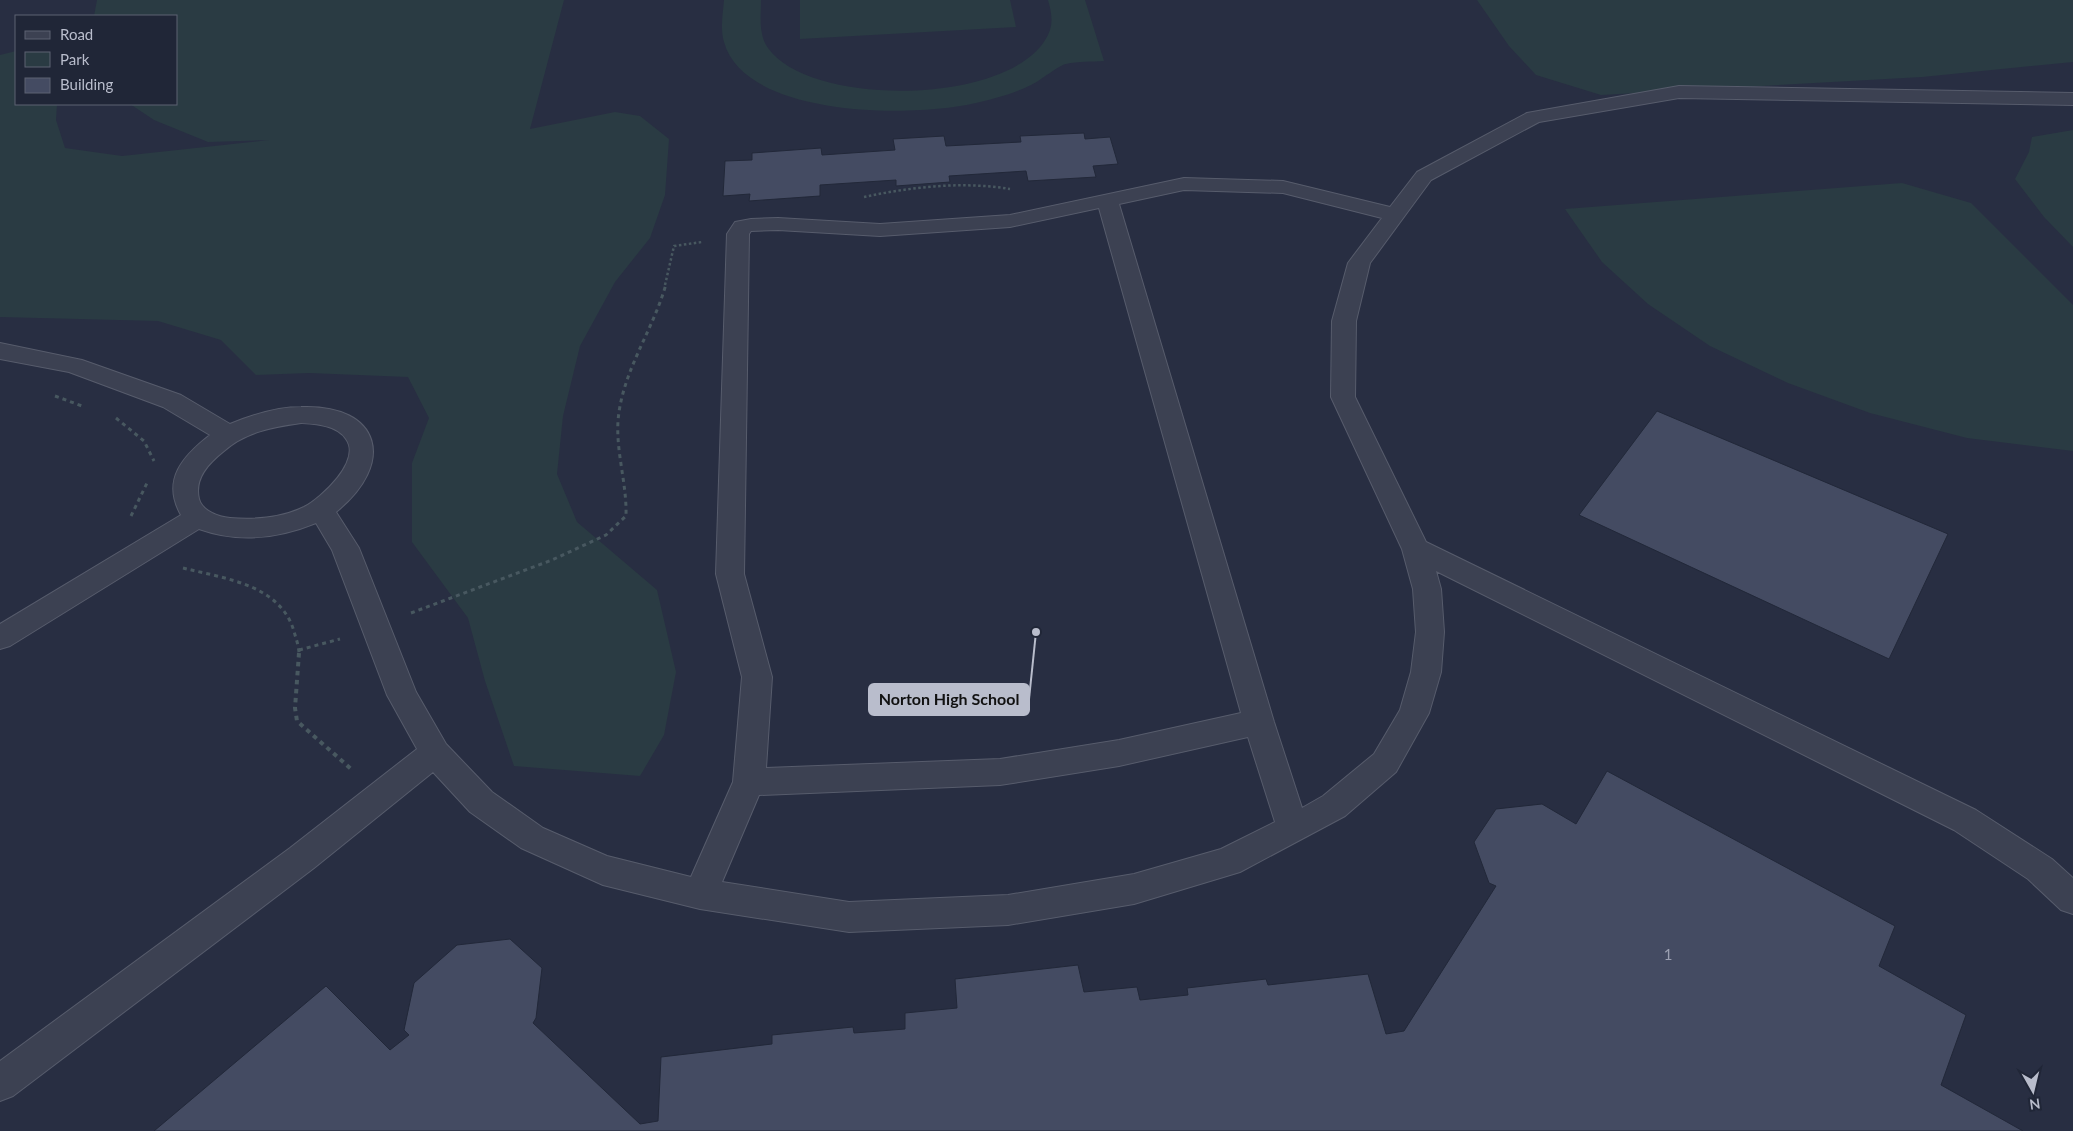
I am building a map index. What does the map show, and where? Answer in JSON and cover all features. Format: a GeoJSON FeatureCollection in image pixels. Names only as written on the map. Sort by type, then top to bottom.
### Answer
{"type":"FeatureCollection","features":[{"type":"Feature","properties":{"kind":"lane"},"geometry":{"type":"LineString","coordinates":[[320,510],[345,548],[402,695],[435,753],[481,802],[532,838],[603,870],[700,894],[849,917],[1008,910],[1134,889],[1228,862],[1293,830],[1334,806],[1384,763],[1414,713],[1426,672],[1430,632],[1427,590],[1416,549],[1343,397],[1344,321],[1359,264],[1424,176],[1534,118],[1669,94],[1778,92],[2073,99]]}},
{"type":"Feature","properties":{"kind":"lane"},"geometry":{"type":"LineString","coordinates":[[700,894],[749,782],[757,677],[730,574],[738,234],[743,228],[751,225],[778,224],[880,230],[1010,221],[1184,184],[1283,187],[1396,215]]}},
{"type":"Feature","properties":{"kind":"lane"},"geometry":{"type":"LineString","coordinates":[[1107,200],[1259,722],[1293,830]]}},
{"type":"Feature","properties":{"kind":"lane"},"geometry":{"type":"LineString","coordinates":[[0,351],[74,365],[172,401],[230,435]]}},
{"type":"Feature","properties":{"kind":"lane"},"geometry":{"type":"LineString","coordinates":[[301,415],[327,417],[347,425],[359,439],[362,456],[355,476],[338,495],[320,510],[285,524],[255,529],[228,530],[205,523],[190,511],[184,495],[187,477],[200,458],[219,441],[244,428],[272,418],[301,415]]}},
{"type":"Feature","properties":{"kind":"lane"},"geometry":{"type":"LineString","coordinates":[[0,638],[198,517]]}},
{"type":"Feature","properties":{"kind":"lane"},"geometry":{"type":"LineString","coordinates":[[1416,549],[1965,820],[2040,869],[2073,899]]}},
{"type":"Feature","properties":{"kind":"lane"},"geometry":{"type":"LineString","coordinates":[[749,782],[1000,772],[1119,752],[1259,722]]}},
{"type":"Feature","properties":{"kind":"lane"},"geometry":{"type":"LineString","coordinates":[[0,1083],[295,864],[435,753]]}},
{"type":"Feature","properties":{"kind":"path"},"geometry":{"type":"LineString","coordinates":[[858,198],[885,192],[925,188],[971,186],[1014,190]]}},
{"type":"Feature","properties":{"kind":"path"},"geometry":{"type":"LineString","coordinates":[[299,650],[347,637],[552,560],[606,535],[626,516],[627,503],[620,462],[618,421],[624,389],[658,306],[666,283],[670,253],[674,246],[711,241]]}},
{"type":"Feature","properties":{"kind":"path"},"geometry":{"type":"LineString","coordinates":[[53,396],[89,408]]}},
{"type":"Feature","properties":{"kind":"path"},"geometry":{"type":"LineString","coordinates":[[106,414],[116,417],[144,441],[154,462]]}},
{"type":"Feature","properties":{"kind":"path"},"geometry":{"type":"LineString","coordinates":[[151,471],[124,533],[160,563],[231,580],[268,594],[291,618],[299,650],[295,708],[298,721],[381,796]]}},
{"type":"Feature","properties":{"kind":"green space"},"geometry":{"type":"Polygon","coordinates":[[[97,0],[564,0],[530,129],[615,112],[640,116],[669,139],[665,195],[650,238],[615,282],[580,346],[563,416],[557,474],[577,522],[657,590],[676,672],[664,735],[640,776],[514,766],[485,681],[468,618],[412,542],[412,463],[429,418],[408,377],[309,373],[256,375],[221,340],[158,321],[0,317],[0,55],[15,51],[15,105],[57,105],[56,120],[65,148],[122,156],[269,140],[208,142],[154,120],[132,105],[178,105],[178,15],[94,15],[97,0]]]}},
{"type":"Feature","properties":{"kind":"green space"},"geometry":{"type":"Polygon","coordinates":[[[724,0],[761,0],[761,25],[765,43],[768,48],[792,68],[827,82],[870,89],[916,90],[961,85],[1001,73],[1032,55],[1050,30],[1051,15],[1048,0],[1085,0],[1104,61],[1066,64],[1035,83],[1006,95],[952,107],[917,110],[878,110],[837,107],[798,99],[764,86],[739,67],[724,42],[722,21],[724,0]]]}},
{"type":"Feature","properties":{"kind":"green space"},"geometry":{"type":"Polygon","coordinates":[[[800,0],[1010,0],[1016,27],[800,39],[800,0]]]}},
{"type":"Feature","properties":{"kind":"green space"},"geometry":{"type":"Polygon","coordinates":[[[1477,0],[2073,0],[2073,62],[1922,77],[1601,95],[1536,75],[1509,46],[1477,0]]]}},
{"type":"Feature","properties":{"kind":"green space"},"geometry":{"type":"Polygon","coordinates":[[[2073,130],[2073,247],[2044,217],[2015,179],[2029,152],[2032,137],[2073,130]]]}},
{"type":"Feature","properties":{"kind":"green space"},"geometry":{"type":"Polygon","coordinates":[[[1902,183],[1971,203],[2073,305],[2073,451],[1967,438],[1870,413],[1788,383],[1710,346],[1648,304],[1602,262],[1565,209],[1902,183]]]}},
{"type":"Feature","properties":{"kind":"building"},"geometry":{"type":"Polygon","coordinates":[[[1084,133],[1085,139],[1110,137],[1118,164],[1093,166],[1096,177],[1028,181],[1026,171],[949,176],[950,182],[896,186],[896,180],[820,185],[820,196],[749,201],[750,194],[723,196],[725,161],[752,160],[752,153],[821,148],[822,155],[895,150],[893,139],[944,136],[946,146],[1021,142],[1020,136],[1084,133]]]}},
{"type":"Feature","properties":{"kind":"building"},"geometry":{"type":"Polygon","coordinates":[[[1657,411],[1948,534],[1889,659],[1579,515],[1657,411]]]}},
{"type":"Feature","properties":{"kind":"building"},"geometry":{"type":"Polygon","coordinates":[[[1607,771],[1895,926],[1879,966],[1966,1015],[1941,1085],[2023,1131],[154,1131],[326,986],[390,1050],[409,1035],[404,1030],[414,983],[457,945],[510,939],[542,968],[536,1018],[533,1023],[640,1124],[658,1121],[661,1057],[772,1044],[772,1035],[853,1027],[854,1033],[905,1029],[905,1013],[957,1008],[955,979],[1078,965],[1084,992],[1137,987],[1140,1000],[1188,995],[1187,988],[1266,979],[1268,985],[1368,974],[1386,1034],[1404,1031],[1496,886],[1489,883],[1474,842],[1496,809],[1542,804],[1576,824],[1607,771]]]}},
{"type":"Feature","properties":{"kind":"place","name":"Norton High School"},"geometry":{"type":"Point","coordinates":[1036,632]}}]}
